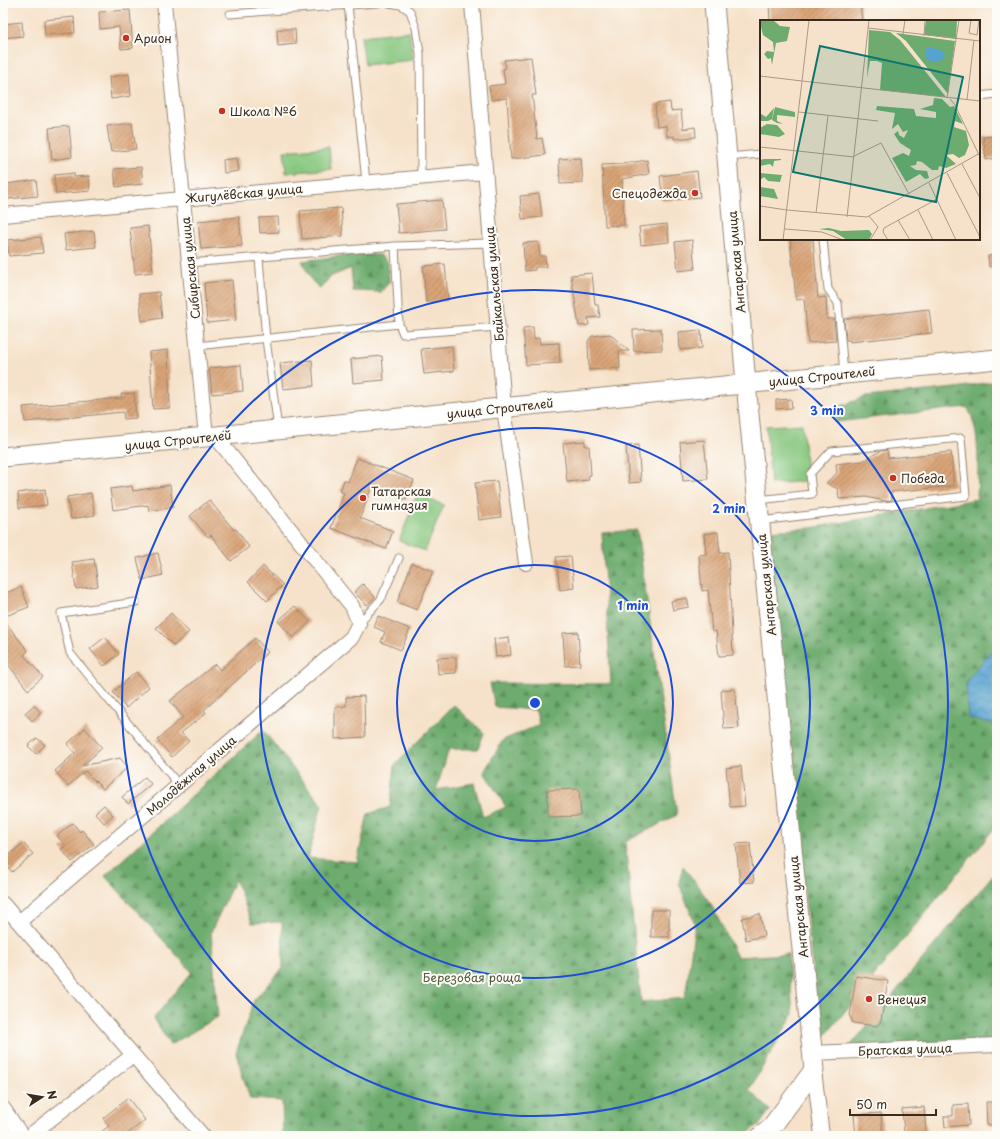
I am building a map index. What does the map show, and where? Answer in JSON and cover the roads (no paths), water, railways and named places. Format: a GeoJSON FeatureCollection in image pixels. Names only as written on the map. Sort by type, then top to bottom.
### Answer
{"type":"FeatureCollection","features":[{"type":"Feature","properties":{"kind":"street","name":"Сибирская улица"},"geometry":{"type":"LineString","coordinates":[[164,3],[197,346],[211,436]]}},
{"type":"Feature","properties":{"kind":"street","name":"Байкальская улица"},"geometry":{"type":"LineString","coordinates":[[472,3],[484,172],[504,408],[526,563]]}},
{"type":"Feature","properties":{"kind":"street","name":"Ангарская улица"},"geometry":{"type":"LineString","coordinates":[[714,3],[746,384],[813,1061]]}},
{"type":"Feature","properties":{"kind":"street","name":"Жигулёвская улица"},"geometry":{"type":"LineString","coordinates":[[3,215],[484,172]]}},
{"type":"Feature","properties":{"kind":"street","name":"улица Строителей"},"geometry":{"type":"LineString","coordinates":[[3,457],[997,359]]}},
{"type":"Feature","properties":{"kind":"street"},"geometry":{"type":"LineString","coordinates":[[211,436],[352,606],[359,623]]}},
{"type":"Feature","properties":{"kind":"street","name":"Молодёжная улица"},"geometry":{"type":"LineString","coordinates":[[19,922],[352,637],[359,623]]}},
{"type":"Feature","properties":{"kind":"street"},"geometry":{"type":"LineString","coordinates":[[3,904],[203,1136]]}},
{"type":"Feature","properties":{"kind":"street","name":"Братская улица"},"geometry":{"type":"LineString","coordinates":[[813,1061],[997,1045]]}},
{"type":"Feature","properties":{"kind":"street"},"geometry":{"type":"LineString","coordinates":[[29,1136],[133,1055]]}},
{"type":"Feature","properties":{"kind":"street"},"geometry":{"type":"LineString","coordinates":[[761,1136],[770,1129],[813,1061]]}},
{"type":"Feature","properties":{"kind":"street"},"geometry":{"type":"LineString","coordinates":[[813,1061],[822,1136]]}},
{"type":"Feature","properties":{"kind":"street"},"geometry":{"type":"LineString","coordinates":[[3,1108],[22,1136]]}},
{"type":"Feature","properties":{"kind":"lane"},"geometry":{"type":"LineString","coordinates":[[230,14],[378,3]]}},
{"type":"Feature","properties":{"kind":"lane"},"geometry":{"type":"LineString","coordinates":[[389,3],[401,5],[410,11],[416,28],[420,53],[421,177]]}},
{"type":"Feature","properties":{"kind":"lane"},"geometry":{"type":"LineString","coordinates":[[348,5],[366,182]]}},
{"type":"Feature","properties":{"kind":"lane"},"geometry":{"type":"LineString","coordinates":[[980,96],[997,94]]}},
{"type":"Feature","properties":{"kind":"lane"},"geometry":{"type":"LineString","coordinates":[[728,158],[760,154]]}},
{"type":"Feature","properties":{"kind":"lane"},"geometry":{"type":"LineString","coordinates":[[824,240],[828,289],[838,303],[844,374]]}},
{"type":"Feature","properties":{"kind":"lane"},"geometry":{"type":"LineString","coordinates":[[189,263],[258,259],[395,246],[490,243]]}},
{"type":"Feature","properties":{"kind":"lane"},"geometry":{"type":"LineString","coordinates":[[395,246],[399,324],[403,334],[498,327]]}},
{"type":"Feature","properties":{"kind":"lane"},"geometry":{"type":"LineString","coordinates":[[258,259],[266,339],[278,430]]}},
{"type":"Feature","properties":{"kind":"lane"},"geometry":{"type":"LineString","coordinates":[[197,346],[399,324]]}},
{"type":"Feature","properties":{"kind":"lane"},"geometry":{"type":"LineString","coordinates":[[758,500],[812,494],[810,474],[831,451],[961,438],[966,496],[760,521]]}},
{"type":"Feature","properties":{"kind":"lane"},"geometry":{"type":"LineString","coordinates":[[359,623],[381,599],[398,558]]}},
{"type":"Feature","properties":{"kind":"lane"},"geometry":{"type":"LineString","coordinates":[[136,602],[61,613],[70,653],[179,785]]}},
{"type":"Feature","properties":{"kind":"water"},"geometry":{"type":"Polygon","coordinates":[[[997,650],[997,725],[968,718],[966,682],[990,652],[997,650]]]}},
{"type":"Feature","properties":{"kind":"place","name":"Арион"},"geometry":{"type":"Point","coordinates":[126,38]}},
{"type":"Feature","properties":{"kind":"place","name":"Школа №6"},"geometry":{"type":"Point","coordinates":[222,111]}},
{"type":"Feature","properties":{"kind":"place","name":"Спецодежда"},"geometry":{"type":"Point","coordinates":[695,193]}},
{"type":"Feature","properties":{"kind":"place","name":"Победа"},"geometry":{"type":"Point","coordinates":[893,478]}},
{"type":"Feature","properties":{"kind":"place","name":"Татарская гимназия"},"geometry":{"type":"Point","coordinates":[363,498]}},
{"type":"Feature","properties":{"kind":"place","name":"Венеция"},"geometry":{"type":"Point","coordinates":[869,999]}},
{"type":"Feature","properties":{"kind":"park label","name":"Березовая роща"},"geometry":{"type":"Point","coordinates":[472,977]}}]}
